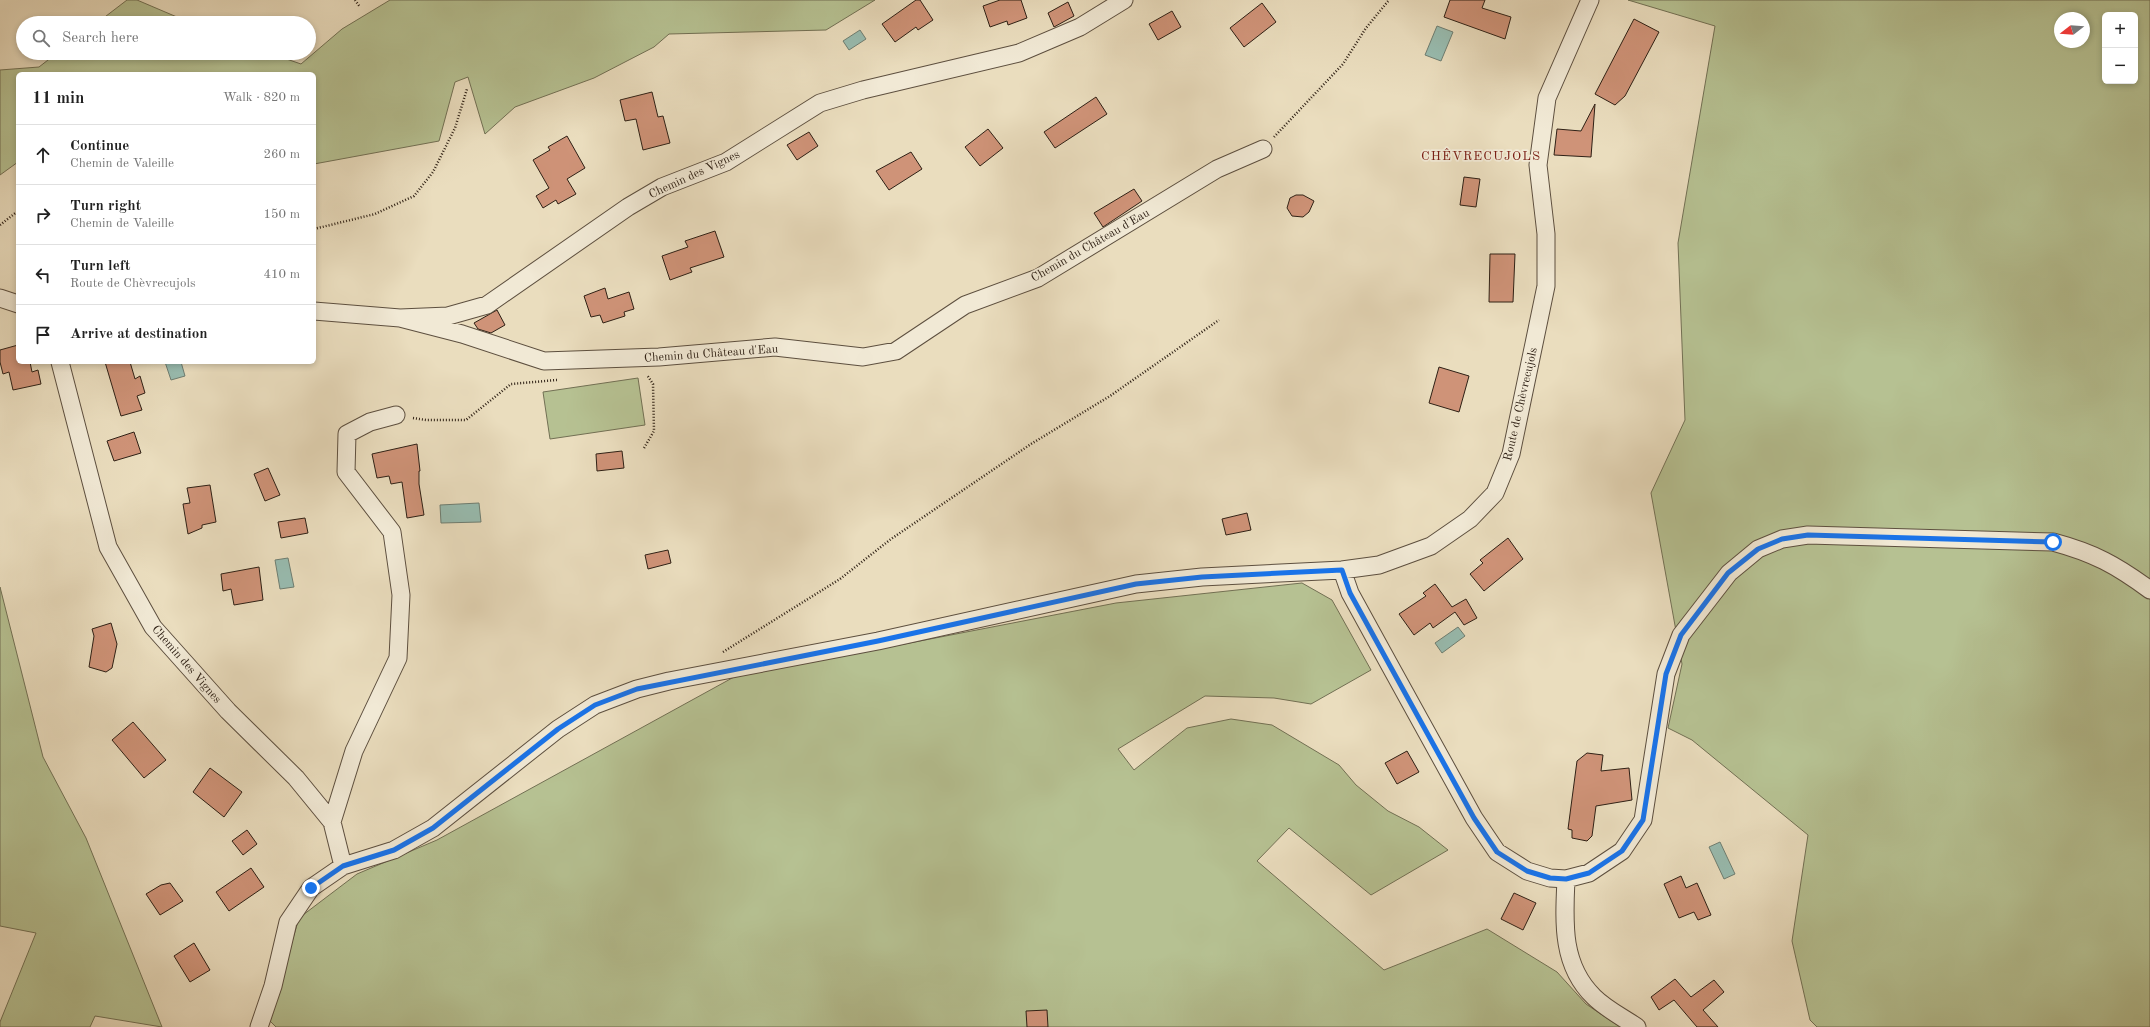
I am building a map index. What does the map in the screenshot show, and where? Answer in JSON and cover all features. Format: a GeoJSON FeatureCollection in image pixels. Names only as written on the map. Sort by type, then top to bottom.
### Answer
{"type":"FeatureCollection","features":[{"type":"Feature","properties":{"kind":"street","name":"Chemin des Vignes"},"geometry":{"type":"LineString","coordinates":[[316,312],[400,318],[448,316],[487,305],[628,207],[662,187],[726,162],[820,102],[863,90],[1019,53],[1080,27],[1124,0]]}},
{"type":"Feature","properties":{"kind":"street","name":"Route de Chèvrecujols"},"geometry":{"type":"LineString","coordinates":[[259,1027],[273,986],[288,922],[311,888],[343,866],[394,850],[433,828],[558,729],[595,705],[637,689],[714,672],[878,641],[1136,584],[1202,577],[1342,570],[1379,565],[1431,546],[1470,520],[1495,493],[1511,454],[1546,286],[1546,234],[1538,165],[1547,98],[1590,0]]}},
{"type":"Feature","properties":{"kind":"street","name":"Chemin du Château d'Eau"},"geometry":{"type":"LineString","coordinates":[[400,318],[462,334],[544,361],[659,357],[774,347],[863,357],[896,351],[965,305],[1038,278],[1217,169],[1263,149]]}},
{"type":"Feature","properties":{"kind":"street"},"geometry":{"type":"LineString","coordinates":[[0,298],[16,303]]}},
{"type":"Feature","properties":{"kind":"street","name":"Chemin des Vignes"},"geometry":{"type":"LineString","coordinates":[[61,364],[108,547],[154,627],[228,711],[296,778],[332,822],[343,866]]}},
{"type":"Feature","properties":{"kind":"street"},"geometry":{"type":"LineString","coordinates":[[332,822],[354,751],[398,658],[401,595],[392,532],[346,472],[347,434],[370,422],[396,415]]}},
{"type":"Feature","properties":{"kind":"street"},"geometry":{"type":"LineString","coordinates":[[1342,570],[1350,593],[1378,645],[1474,818],[1497,852],[1527,871],[1550,878],[1566,879],[1589,873],[1622,851],[1643,820],[1666,674],[1681,635],[1728,573],[1758,549],[1782,539],[1808,535],[2053,542],[2082,550],[2121,568],[2150,590]]}},
{"type":"Feature","properties":{"kind":"street"},"geometry":{"type":"LineString","coordinates":[[1566,879],[1564,920],[1567,952],[1578,977],[1594,998],[1637,1027]]}},
{"type":"Feature","properties":{"kind":"path"},"geometry":{"type":"LineString","coordinates":[[355,0],[360,7]]}},
{"type":"Feature","properties":{"kind":"path"},"geometry":{"type":"LineString","coordinates":[[1263,149],[1343,64],[1366,28],[1389,0]]}},
{"type":"Feature","properties":{"kind":"path"},"geometry":{"type":"LineString","coordinates":[[316,229],[375,214],[414,196],[433,172],[456,128],[467,89]]}},
{"type":"Feature","properties":{"kind":"path"},"geometry":{"type":"LineString","coordinates":[[0,225],[16,213]]}},
{"type":"Feature","properties":{"kind":"path"},"geometry":{"type":"LineString","coordinates":[[714,672],[722,652],[840,579],[891,539],[1031,444],[1110,396],[1219,320]]}},
{"type":"Feature","properties":{"kind":"path"},"geometry":{"type":"LineString","coordinates":[[644,371],[653,384],[654,431],[644,448]]}},
{"type":"Feature","properties":{"kind":"path"},"geometry":{"type":"LineString","coordinates":[[396,415],[426,420],[466,420],[511,384],[558,379]]}},
{"type":"Feature","properties":{"kind":"green space"},"geometry":{"type":"Polygon","coordinates":[[[127,0],[137,0],[175,16],[106,16],[127,0]]]}},
{"type":"Feature","properties":{"kind":"green space"},"geometry":{"type":"Polygon","coordinates":[[[390,0],[875,0],[826,30],[669,34],[654,47],[594,78],[515,107],[485,134],[468,77],[455,82],[439,141],[316,164],[316,72],[16,72],[16,163],[0,175],[0,70],[39,67],[48,60],[289,60],[301,64],[306,60],[316,60],[316,51],[342,29],[390,0]]]}},
{"type":"Feature","properties":{"kind":"green space"},"geometry":{"type":"Polygon","coordinates":[[[1628,0],[2150,0],[2150,1027],[1817,1027],[1810,1020],[1792,941],[1808,835],[1692,740],[1668,728],[1682,664],[1651,493],[1685,420],[1678,243],[1715,26],[1628,0]]]}},
{"type":"Feature","properties":{"kind":"green space"},"geometry":{"type":"Polygon","coordinates":[[[638,378],[645,425],[550,439],[543,392],[638,378]]]}},
{"type":"Feature","properties":{"kind":"green space"},"geometry":{"type":"Polygon","coordinates":[[[1302,583],[1332,600],[1371,670],[1311,704],[1274,698],[1205,696],[1118,749],[1134,770],[1187,728],[1231,719],[1272,725],[1339,765],[1356,785],[1388,811],[1419,827],[1448,850],[1371,895],[1289,828],[1257,861],[1384,970],[1487,929],[1557,972],[1586,1004],[1620,1027],[276,1027],[269,1020],[299,918],[357,874],[437,840],[734,677],[1116,603],[1302,583]]]}},
{"type":"Feature","properties":{"kind":"green space"},"geometry":{"type":"Polygon","coordinates":[[[0,587],[43,757],[86,838],[162,1027],[95,1016],[90,1027],[0,1027],[0,1022],[36,933],[0,926],[0,587]]]}},
{"type":"Feature","properties":{"kind":"water"},"geometry":{"type":"Polygon","coordinates":[[[1437,26],[1453,32],[1441,61],[1425,55],[1437,26]]]}},
{"type":"Feature","properties":{"kind":"water"},"geometry":{"type":"Polygon","coordinates":[[[860,30],[866,39],[849,50],[843,41],[860,30]]]}},
{"type":"Feature","properties":{"kind":"water"},"geometry":{"type":"Polygon","coordinates":[[[166,364],[182,364],[185,376],[171,380],[166,364]]]}},
{"type":"Feature","properties":{"kind":"water"},"geometry":{"type":"Polygon","coordinates":[[[479,503],[481,522],[441,523],[440,505],[479,503]]]}},
{"type":"Feature","properties":{"kind":"water"},"geometry":{"type":"Polygon","coordinates":[[[288,558],[294,587],[280,589],[275,560],[288,558]]]}},
{"type":"Feature","properties":{"kind":"water"},"geometry":{"type":"Polygon","coordinates":[[[1458,627],[1465,636],[1442,653],[1435,643],[1458,627]]]}},
{"type":"Feature","properties":{"kind":"water"},"geometry":{"type":"Polygon","coordinates":[[[1720,842],[1735,874],[1724,879],[1709,847],[1720,842]]]}},
{"type":"Feature","properties":{"kind":"building"},"geometry":{"type":"Polygon","coordinates":[[[916,0],[920,0],[933,20],[918,30],[916,27],[895,42],[882,24],[916,0]]]}},
{"type":"Feature","properties":{"kind":"building"},"geometry":{"type":"Polygon","coordinates":[[[1000,0],[1021,0],[1027,18],[1008,25],[1007,21],[990,27],[983,6],[1000,0]]]}},
{"type":"Feature","properties":{"kind":"building"},"geometry":{"type":"Polygon","coordinates":[[[1450,0],[1485,0],[1482,8],[1511,17],[1505,39],[1444,17],[1450,0]]]}},
{"type":"Feature","properties":{"kind":"building"},"geometry":{"type":"Polygon","coordinates":[[[1068,2],[1074,16],[1054,27],[1048,13],[1068,2]]]}},
{"type":"Feature","properties":{"kind":"building"},"geometry":{"type":"Polygon","coordinates":[[[1262,3],[1276,22],[1244,47],[1230,28],[1262,3]]]}},
{"type":"Feature","properties":{"kind":"building"},"geometry":{"type":"Polygon","coordinates":[[[1172,11],[1181,27],[1158,40],[1149,24],[1172,11]]]}},
{"type":"Feature","properties":{"kind":"building"},"geometry":{"type":"Polygon","coordinates":[[[1634,19],[1659,32],[1625,96],[1615,105],[1595,94],[1634,19]]]}},
{"type":"Feature","properties":{"kind":"building"},"geometry":{"type":"Polygon","coordinates":[[[652,92],[658,117],[663,116],[670,143],[643,150],[636,119],[625,121],[620,100],[652,92]]]}},
{"type":"Feature","properties":{"kind":"building"},"geometry":{"type":"Polygon","coordinates":[[[1096,97],[1107,114],[1055,148],[1044,132],[1096,97]]]}},
{"type":"Feature","properties":{"kind":"building"},"geometry":{"type":"Polygon","coordinates":[[[1595,104],[1591,157],[1554,155],[1557,129],[1581,131],[1595,104]]]}},
{"type":"Feature","properties":{"kind":"building"},"geometry":{"type":"Polygon","coordinates":[[[988,129],[1003,148],[980,166],[965,147],[988,129]]]}},
{"type":"Feature","properties":{"kind":"building"},"geometry":{"type":"Polygon","coordinates":[[[809,132],[818,146],[797,160],[787,145],[809,132]]]}},
{"type":"Feature","properties":{"kind":"building"},"geometry":{"type":"Polygon","coordinates":[[[567,136],[585,168],[567,179],[576,194],[558,204],[556,200],[543,208],[536,196],[549,188],[533,160],[550,150],[548,147],[567,136]]]}},
{"type":"Feature","properties":{"kind":"building"},"geometry":{"type":"Polygon","coordinates":[[[911,152],[922,169],[889,190],[876,171],[911,152]]]}},
{"type":"Feature","properties":{"kind":"building"},"geometry":{"type":"Polygon","coordinates":[[[1464,177],[1480,179],[1476,207],[1460,205],[1464,177]]]}},
{"type":"Feature","properties":{"kind":"building"},"geometry":{"type":"Polygon","coordinates":[[[1134,189],[1142,201],[1103,227],[1094,213],[1134,189]]]}},
{"type":"Feature","properties":{"kind":"building"},"geometry":{"type":"Polygon","coordinates":[[[1296,195],[1303,195],[1314,201],[1309,212],[1303,217],[1292,216],[1287,208],[1290,198],[1296,195]]]}},
{"type":"Feature","properties":{"kind":"building"},"geometry":{"type":"Polygon","coordinates":[[[715,231],[724,257],[690,268],[692,272],[670,280],[662,256],[688,247],[685,241],[715,231]]]}},
{"type":"Feature","properties":{"kind":"building"},"geometry":{"type":"Polygon","coordinates":[[[1490,254],[1515,254],[1513,302],[1489,302],[1490,254]]]}},
{"type":"Feature","properties":{"kind":"building"},"geometry":{"type":"Polygon","coordinates":[[[605,288],[608,299],[629,292],[634,309],[624,312],[625,316],[603,323],[600,315],[591,317],[584,296],[605,288]]]}},
{"type":"Feature","properties":{"kind":"building"},"geometry":{"type":"Polygon","coordinates":[[[497,310],[505,325],[491,333],[478,329],[474,323],[497,310]]]}},
{"type":"Feature","properties":{"kind":"building"},"geometry":{"type":"Polygon","coordinates":[[[16,346],[16,364],[30,364],[32,372],[38,370],[41,384],[13,390],[9,372],[3,374],[0,362],[0,350],[16,346]]]}},
{"type":"Feature","properties":{"kind":"building"},"geometry":{"type":"Polygon","coordinates":[[[106,364],[131,364],[135,379],[140,376],[145,393],[137,396],[142,410],[121,416],[106,364]]]}},
{"type":"Feature","properties":{"kind":"building"},"geometry":{"type":"Polygon","coordinates":[[[1439,367],[1469,376],[1459,412],[1429,403],[1439,367]]]}},
{"type":"Feature","properties":{"kind":"building"},"geometry":{"type":"Polygon","coordinates":[[[134,432],[141,453],[114,461],[107,441],[134,432]]]}},
{"type":"Feature","properties":{"kind":"building"},"geometry":{"type":"Polygon","coordinates":[[[417,444],[420,471],[419,484],[424,515],[407,518],[402,482],[391,484],[389,476],[377,478],[372,454],[417,444]]]}},
{"type":"Feature","properties":{"kind":"building"},"geometry":{"type":"Polygon","coordinates":[[[622,451],[624,468],[597,471],[596,454],[622,451]]]}},
{"type":"Feature","properties":{"kind":"building"},"geometry":{"type":"Polygon","coordinates":[[[268,468],[280,495],[265,501],[254,474],[268,468]]]}},
{"type":"Feature","properties":{"kind":"building"},"geometry":{"type":"Polygon","coordinates":[[[210,485],[216,522],[202,525],[202,528],[188,534],[183,504],[190,503],[187,488],[210,485]]]}},
{"type":"Feature","properties":{"kind":"building"},"geometry":{"type":"Polygon","coordinates":[[[1247,513],[1251,530],[1226,535],[1222,519],[1247,513]]]}},
{"type":"Feature","properties":{"kind":"building"},"geometry":{"type":"Polygon","coordinates":[[[305,518],[308,533],[281,538],[278,522],[305,518]]]}},
{"type":"Feature","properties":{"kind":"building"},"geometry":{"type":"Polygon","coordinates":[[[1508,538],[1523,559],[1484,591],[1470,574],[1483,563],[1480,560],[1508,538]]]}},
{"type":"Feature","properties":{"kind":"building"},"geometry":{"type":"Polygon","coordinates":[[[668,550],[671,563],[648,569],[645,555],[668,550]]]}},
{"type":"Feature","properties":{"kind":"building"},"geometry":{"type":"Polygon","coordinates":[[[259,567],[263,600],[234,605],[231,589],[223,591],[221,574],[259,567]]]}},
{"type":"Feature","properties":{"kind":"building"},"geometry":{"type":"Polygon","coordinates":[[[1435,584],[1452,607],[1466,599],[1477,618],[1464,625],[1455,612],[1433,628],[1430,623],[1414,635],[1399,614],[1426,596],[1423,593],[1435,584]]]}},
{"type":"Feature","properties":{"kind":"building"},"geometry":{"type":"Polygon","coordinates":[[[111,623],[117,644],[112,668],[106,672],[89,667],[94,636],[92,629],[111,623]]]}},
{"type":"Feature","properties":{"kind":"building"},"geometry":{"type":"Polygon","coordinates":[[[133,722],[166,760],[144,778],[112,740],[133,722]]]}},
{"type":"Feature","properties":{"kind":"building"},"geometry":{"type":"Polygon","coordinates":[[[1407,751],[1419,772],[1397,784],[1385,763],[1407,751]]]}},
{"type":"Feature","properties":{"kind":"building"},"geometry":{"type":"Polygon","coordinates":[[[1587,753],[1603,755],[1601,771],[1629,768],[1632,800],[1596,806],[1592,836],[1587,841],[1572,838],[1572,830],[1568,829],[1577,761],[1587,753]]]}},
{"type":"Feature","properties":{"kind":"building"},"geometry":{"type":"Polygon","coordinates":[[[210,768],[242,792],[224,817],[193,792],[210,768]]]}},
{"type":"Feature","properties":{"kind":"building"},"geometry":{"type":"Polygon","coordinates":[[[247,830],[257,844],[243,855],[232,841],[247,830]]]}},
{"type":"Feature","properties":{"kind":"building"},"geometry":{"type":"Polygon","coordinates":[[[251,868],[264,887],[229,911],[216,892],[251,868]]]}},
{"type":"Feature","properties":{"kind":"building"},"geometry":{"type":"Polygon","coordinates":[[[1681,876],[1686,888],[1697,883],[1711,915],[1698,920],[1694,912],[1679,918],[1664,884],[1681,876]]]}},
{"type":"Feature","properties":{"kind":"building"},"geometry":{"type":"Polygon","coordinates":[[[170,883],[183,901],[160,915],[146,894],[161,885],[170,883]]]}},
{"type":"Feature","properties":{"kind":"building"},"geometry":{"type":"Polygon","coordinates":[[[1514,893],[1536,903],[1523,930],[1501,919],[1514,893]]]}},
{"type":"Feature","properties":{"kind":"building"},"geometry":{"type":"Polygon","coordinates":[[[194,943],[210,970],[190,982],[174,956],[194,943]]]}},
{"type":"Feature","properties":{"kind":"building"},"geometry":{"type":"Polygon","coordinates":[[[1675,979],[1691,997],[1714,980],[1724,992],[1703,1010],[1718,1027],[1697,1027],[1674,1000],[1659,1010],[1651,997],[1675,979]]]}},
{"type":"Feature","properties":{"kind":"building"},"geometry":{"type":"Polygon","coordinates":[[[1047,1010],[1048,1027],[1027,1027],[1026,1011],[1047,1010]]]}},
{"type":"Feature","properties":{"kind":"district","name":"CHÊVRECUJOLS"},"geometry":{"type":"Point","coordinates":[1481,155]}},
{"type":"Feature","properties":{"kind":"route"},"geometry":{"type":"LineString","coordinates":[[311,888],[343,866],[394,850],[433,828],[558,729],[595,705],[637,689],[669,681],[878,641],[1136,584],[1202,577],[1342,570],[1350,593],[1389,664],[1474,818],[1497,852],[1527,871],[1550,878],[1566,879],[1589,873],[1622,851],[1643,820],[1666,674],[1681,635],[1728,573],[1758,549],[1782,539],[1808,535],[2053,542]]}}]}
